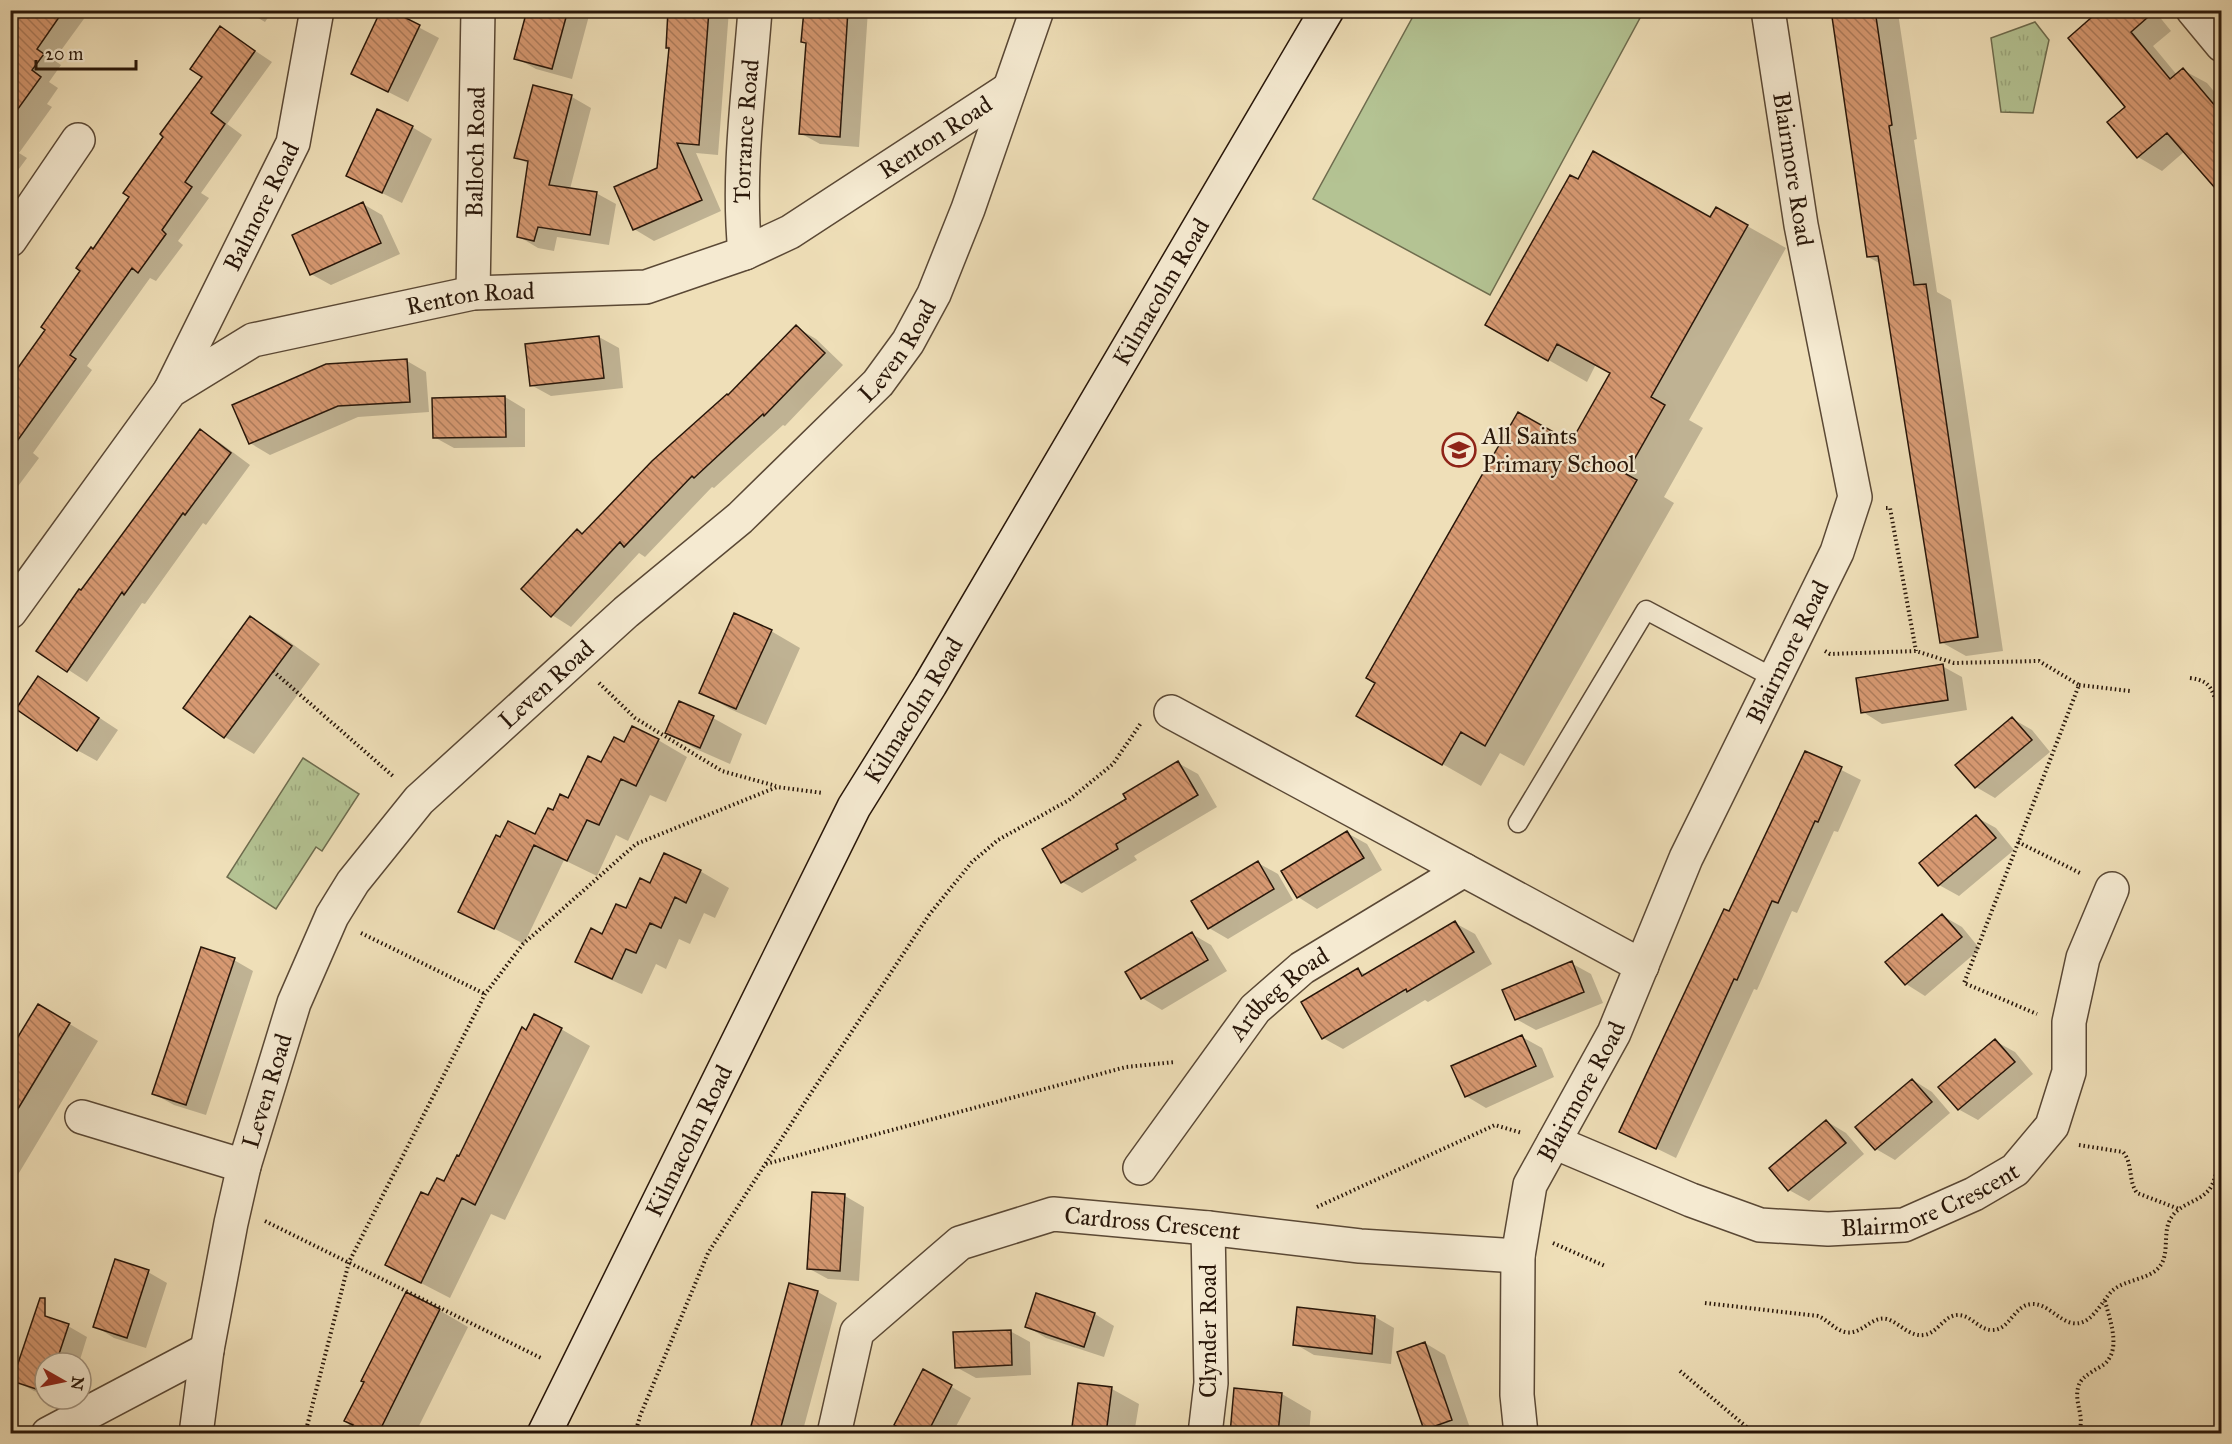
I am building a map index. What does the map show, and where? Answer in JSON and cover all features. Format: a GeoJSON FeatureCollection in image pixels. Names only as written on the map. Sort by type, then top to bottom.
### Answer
{"type":"FeatureCollection","features":[{"type":"Feature","properties":{"kind":"street","name":"Balmore Road"},"geometry":{"type":"LineString","coordinates":[[170,391],[293,143],[317,10]]}},
{"type":"Feature","properties":{"kind":"street","name":"Balloch Road"},"geometry":{"type":"LineString","coordinates":[[473,293],[478,10]]}},
{"type":"Feature","properties":{"kind":"street","name":"Torrance Road"},"geometry":{"type":"LineString","coordinates":[[745,253],[742,182],[755,10]]}},
{"type":"Feature","properties":{"kind":"street","name":"Leven Road"},"geometry":{"type":"LineString","coordinates":[[196,1434],[207,1350],[244,1166],[294,1003],[331,918],[353,882],[419,800],[626,612],[740,518],[878,383],[908,342],[934,294],[968,209],[1037,10]]}},
{"type":"Feature","properties":{"kind":"street","name":"Kilmacolm Road"},"geometry":{"type":"LineString","coordinates":[[544,1434],[854,807],[930,685],[1327,10]]}},
{"type":"Feature","properties":{"kind":"street","name":"Blairmore Road"},"geometry":{"type":"LineString","coordinates":[[1521,1434],[1517,1395],[1520,1242],[1530,1185],[1614,1033],[1686,858],[1837,552],[1856,497],[1801,225],[1768,10]]}},
{"type":"Feature","properties":{"kind":"street"},"geometry":{"type":"LineString","coordinates":[[2196,12],[2222,45]]}},
{"type":"Feature","properties":{"kind":"street","name":"Renton Road"},"geometry":{"type":"LineString","coordinates":[[10,612],[170,391],[253,340],[473,293],[646,287],[745,253],[790,232],[1009,89]]}},
{"type":"Feature","properties":{"kind":"street"},"geometry":{"type":"LineString","coordinates":[[10,240],[78,140]]}},
{"type":"Feature","properties":{"kind":"street"},"geometry":{"type":"LineString","coordinates":[[1171,712],[1642,966]]}},
{"type":"Feature","properties":{"kind":"street","name":"Ardbeg Road"},"geometry":{"type":"LineString","coordinates":[[1140,1168],[1254,1009],[1302,968],[1464,870]]}},
{"type":"Feature","properties":{"kind":"street","name":"Blairmore Crescent"},"geometry":{"type":"LineString","coordinates":[[1554,1143],[1691,1200],[1760,1225],[1828,1228],[1904,1225],[1974,1194],[2015,1170],[2052,1126],[2069,1072],[2069,1028],[2083,958],[2112,889]]}},
{"type":"Feature","properties":{"kind":"street"},"geometry":{"type":"LineString","coordinates":[[82,1117],[244,1166]]}},
{"type":"Feature","properties":{"kind":"street","name":"Cardross Crescent"},"geometry":{"type":"LineString","coordinates":[[834,1434],[857,1332],[960,1243],[1053,1214],[1208,1228],[1360,1246],[1520,1242]]}},
{"type":"Feature","properties":{"kind":"street","name":"Clynder Road"},"geometry":{"type":"LineString","coordinates":[[1204,1434],[1211,1383],[1208,1228]]}},
{"type":"Feature","properties":{"kind":"street"},"geometry":{"type":"LineString","coordinates":[[48,1434],[207,1350]]}},
{"type":"Feature","properties":{"kind":"lane"},"geometry":{"type":"LineString","coordinates":[[1518,824],[1646,610],[1774,678]]}},
{"type":"Feature","properties":{"kind":"path"},"geometry":{"type":"LineString","coordinates":[[1854,502],[1890,508],[1916,651]]}},
{"type":"Feature","properties":{"kind":"path"},"geometry":{"type":"LineString","coordinates":[[1796,635],[1830,654],[1916,651],[1954,663],[2039,661],[2079,685],[2130,691]]}},
{"type":"Feature","properties":{"kind":"path"},"geometry":{"type":"LineString","coordinates":[[575,659],[635,718],[722,771],[777,787],[830,794],[854,807]]}},
{"type":"Feature","properties":{"kind":"path"},"geometry":{"type":"LineString","coordinates":[[273,671],[419,800]]}},
{"type":"Feature","properties":{"kind":"path"},"geometry":{"type":"LineString","coordinates":[[2190,678],[2202,680],[2211,686],[2216,703],[2222,712]]}},
{"type":"Feature","properties":{"kind":"path"},"geometry":{"type":"LineString","coordinates":[[2069,1028],[1964,983],[2079,685]]}},
{"type":"Feature","properties":{"kind":"path"},"geometry":{"type":"LineString","coordinates":[[635,1434],[640,1416],[708,1253],[929,915],[972,862],[998,840],[1069,800],[1113,764],[1146,717],[1171,712]]}},
{"type":"Feature","properties":{"kind":"path"},"geometry":{"type":"LineString","coordinates":[[305,1434],[349,1262],[485,994],[523,944],[636,844],[777,787]]}},
{"type":"Feature","properties":{"kind":"path"},"geometry":{"type":"LineString","coordinates":[[2018,842],[2112,889]]}},
{"type":"Feature","properties":{"kind":"path"},"geometry":{"type":"LineString","coordinates":[[331,918],[485,994]]}},
{"type":"Feature","properties":{"kind":"path"},"geometry":{"type":"LineString","coordinates":[[766,1164],[1126,1067],[1219,1058]]}},
{"type":"Feature","properties":{"kind":"path"},"geometry":{"type":"LineString","coordinates":[[1705,1303],[1818,1316],[1838,1330],[1847,1333],[1855,1332],[1879,1319],[1887,1319],[1913,1335],[1922,1335],[1932,1332],[1948,1318],[1956,1315],[1966,1316],[1985,1329],[1994,1330],[2003,1327],[2023,1307],[2031,1304],[2040,1306],[2071,1323],[2083,1323],[2121,1285],[2154,1272],[2160,1266],[2164,1258],[2169,1220],[2179,1209],[2205,1195],[2214,1181],[2217,1134],[2222,1122]]}},
{"type":"Feature","properties":{"kind":"path"},"geometry":{"type":"LineString","coordinates":[[1312,1209],[1495,1125],[1554,1143]]}},
{"type":"Feature","properties":{"kind":"path"},"geometry":{"type":"LineString","coordinates":[[2076,1145],[2122,1152],[2128,1161],[2133,1184],[2138,1193],[2179,1209]]}},
{"type":"Feature","properties":{"kind":"path"},"geometry":{"type":"LineString","coordinates":[[2214,1181],[2222,1186]]}},
{"type":"Feature","properties":{"kind":"path"},"geometry":{"type":"LineString","coordinates":[[235,1206],[573,1374]]}},
{"type":"Feature","properties":{"kind":"path"},"geometry":{"type":"LineString","coordinates":[[1520,1242],[1605,1266]]}},
{"type":"Feature","properties":{"kind":"path"},"geometry":{"type":"LineString","coordinates":[[2078,1434],[2082,1414],[2077,1397],[2078,1387],[2081,1380],[2109,1359],[2113,1350],[2113,1338],[2105,1300]]}},
{"type":"Feature","properties":{"kind":"path"},"geometry":{"type":"LineString","coordinates":[[1680,1371],[1755,1434]]}},
{"type":"Feature","properties":{"kind":"green space"},"geometry":{"type":"Polygon","coordinates":[[[1626,10],[1640,18],[1490,295],[1313,199],[1416,11],[1626,10]]]}},
{"type":"Feature","properties":{"kind":"green space"},"geometry":{"type":"Polygon","coordinates":[[[2035,22],[2049,40],[2033,113],[2001,112],[1991,38],[2035,22]]]}},
{"type":"Feature","properties":{"kind":"green space"},"geometry":{"type":"Polygon","coordinates":[[[303,758],[359,794],[322,851],[316,847],[276,909],[227,877],[303,758]]]}},
{"type":"Feature","properties":{"kind":"building"},"geometry":{"type":"Polygon","coordinates":[[[10,10],[64,10],[37,49],[44,54],[32,70],[41,77],[10,120],[10,10]]]}},
{"type":"Feature","properties":{"kind":"building"},"geometry":{"type":"Polygon","coordinates":[[[381,10],[390,10],[420,25],[388,92],[351,74],[381,10]]]}},
{"type":"Feature","properties":{"kind":"building"},"geometry":{"type":"Polygon","coordinates":[[[527,10],[568,10],[552,69],[514,59],[527,10]]]}},
{"type":"Feature","properties":{"kind":"building"},"geometry":{"type":"Polygon","coordinates":[[[668,10],[709,10],[699,145],[677,143],[702,200],[633,230],[614,187],[657,168],[669,48],[666,48],[668,10]]]}},
{"type":"Feature","properties":{"kind":"building"},"geometry":{"type":"Polygon","coordinates":[[[804,10],[848,10],[840,137],[799,134],[806,43],[801,42],[804,10]]]}},
{"type":"Feature","properties":{"kind":"building"},"geometry":{"type":"Polygon","coordinates":[[[1831,10],[1875,10],[1892,125],[1889,126],[1914,285],[1926,284],[1978,637],[1940,643],[1878,256],[1867,257],[1831,10]]]}},
{"type":"Feature","properties":{"kind":"building"},"geometry":{"type":"Polygon","coordinates":[[[2100,10],[2156,10],[2131,32],[2170,79],[2183,68],[2222,114],[2222,196],[2167,133],[2137,158],[2107,122],[2125,107],[2068,38],[2100,10]]]}},
{"type":"Feature","properties":{"kind":"building"},"geometry":{"type":"Polygon","coordinates":[[[220,26],[255,51],[211,113],[225,124],[185,182],[192,187],[162,230],[166,234],[138,273],[132,268],[70,355],[76,359],[10,451],[10,379],[45,330],[41,327],[80,271],[76,268],[91,247],[93,249],[129,197],[123,193],[163,137],[160,134],[202,77],[190,69],[220,26]]]}},
{"type":"Feature","properties":{"kind":"building"},"geometry":{"type":"Polygon","coordinates":[[[533,85],[572,95],[549,185],[597,192],[590,235],[538,227],[534,241],[517,237],[528,161],[514,158],[533,85]]]}},
{"type":"Feature","properties":{"kind":"building"},"geometry":{"type":"Polygon","coordinates":[[[377,109],[413,126],[382,193],[346,176],[377,109]]]}},
{"type":"Feature","properties":{"kind":"building"},"geometry":{"type":"Polygon","coordinates":[[[1593,151],[1710,217],[1716,207],[1748,225],[1651,397],[1665,405],[1626,474],[1637,480],[1485,746],[1461,732],[1442,765],[1356,716],[1375,683],[1366,678],[1518,412],[1571,442],[1610,373],[1557,344],[1548,361],[1485,325],[1570,175],[1578,179],[1593,151]]]}},
{"type":"Feature","properties":{"kind":"building"},"geometry":{"type":"Polygon","coordinates":[[[363,202],[381,243],[310,275],[292,235],[363,202]]]}},
{"type":"Feature","properties":{"kind":"building"},"geometry":{"type":"Polygon","coordinates":[[[796,325],[825,353],[764,416],[763,414],[694,478],[692,476],[624,547],[620,542],[551,617],[521,589],[577,529],[582,534],[652,461],[728,395],[796,325]]]}},
{"type":"Feature","properties":{"kind":"building"},"geometry":{"type":"Polygon","coordinates":[[[599,336],[604,378],[530,386],[525,344],[599,336]]]}},
{"type":"Feature","properties":{"kind":"building"},"geometry":{"type":"Polygon","coordinates":[[[407,359],[410,402],[338,406],[249,444],[232,405],[326,364],[407,359]]]}},
{"type":"Feature","properties":{"kind":"building"},"geometry":{"type":"Polygon","coordinates":[[[505,396],[506,437],[433,438],[432,398],[505,396]]]}},
{"type":"Feature","properties":{"kind":"building"},"geometry":{"type":"Polygon","coordinates":[[[200,429],[231,453],[185,515],[183,513],[124,595],[122,592],[67,672],[36,651],[79,589],[81,590],[200,429]]]}},
{"type":"Feature","properties":{"kind":"building"},"geometry":{"type":"Polygon","coordinates":[[[734,613],[772,630],[736,709],[699,693],[734,613]]]}},
{"type":"Feature","properties":{"kind":"building"},"geometry":{"type":"Polygon","coordinates":[[[250,616],[292,646],[224,738],[183,708],[250,616]]]}},
{"type":"Feature","properties":{"kind":"building"},"geometry":{"type":"Polygon","coordinates":[[[1943,664],[1948,700],[1861,713],[1856,678],[1943,664]]]}},
{"type":"Feature","properties":{"kind":"building"},"geometry":{"type":"Polygon","coordinates":[[[38,676],[99,718],[77,751],[16,709],[38,676]]]}},
{"type":"Feature","properties":{"kind":"building"},"geometry":{"type":"Polygon","coordinates":[[[679,701],[714,716],[700,748],[665,733],[679,701]]]}},
{"type":"Feature","properties":{"kind":"building"},"geometry":{"type":"Polygon","coordinates":[[[2012,717],[2032,740],[1975,788],[1955,765],[2012,717]]]}},
{"type":"Feature","properties":{"kind":"building"},"geometry":{"type":"Polygon","coordinates":[[[632,726],[659,739],[636,786],[621,779],[599,825],[587,820],[567,861],[534,845],[494,929],[458,912],[496,835],[500,837],[508,821],[535,834],[548,808],[553,810],[560,794],[568,798],[588,756],[601,762],[614,737],[624,742],[632,726]]]}},
{"type":"Feature","properties":{"kind":"building"},"geometry":{"type":"Polygon","coordinates":[[[1805,751],[1842,767],[1778,903],[1772,901],[1737,980],[1734,979],[1656,1149],[1619,1132],[1724,909],[1729,911],[1805,751]]]}},
{"type":"Feature","properties":{"kind":"building"},"geometry":{"type":"Polygon","coordinates":[[[1178,761],[1198,795],[1116,844],[1118,849],[1061,883],[1042,849],[1126,799],[1123,794],[1178,761]]]}},
{"type":"Feature","properties":{"kind":"building"},"geometry":{"type":"Polygon","coordinates":[[[1976,815],[1996,838],[1938,886],[1919,863],[1976,815]]]}},
{"type":"Feature","properties":{"kind":"building"},"geometry":{"type":"Polygon","coordinates":[[[1347,831],[1364,858],[1297,898],[1281,871],[1347,831]]]}},
{"type":"Feature","properties":{"kind":"building"},"geometry":{"type":"Polygon","coordinates":[[[664,853],[701,870],[686,903],[675,897],[661,928],[650,923],[636,953],[626,949],[612,979],[575,962],[591,928],[602,934],[616,904],[626,908],[640,878],[650,883],[664,853]]]}},
{"type":"Feature","properties":{"kind":"building"},"geometry":{"type":"Polygon","coordinates":[[[1258,861],[1274,889],[1208,929],[1191,901],[1258,861]]]}},
{"type":"Feature","properties":{"kind":"building"},"geometry":{"type":"Polygon","coordinates":[[[1942,914],[1962,937],[1905,985],[1885,962],[1942,914]]]}},
{"type":"Feature","properties":{"kind":"building"},"geometry":{"type":"Polygon","coordinates":[[[1455,921],[1474,952],[1322,1039],[1301,1002],[1358,968],[1362,976],[1455,921]]]}},
{"type":"Feature","properties":{"kind":"building"},"geometry":{"type":"Polygon","coordinates":[[[1192,932],[1208,960],[1141,999],[1125,972],[1192,932]]]}},
{"type":"Feature","properties":{"kind":"building"},"geometry":{"type":"Polygon","coordinates":[[[201,947],[235,958],[186,1105],[152,1094],[201,947]]]}},
{"type":"Feature","properties":{"kind":"building"},"geometry":{"type":"Polygon","coordinates":[[[1572,961],[1584,992],[1515,1020],[1502,990],[1572,961]]]}},
{"type":"Feature","properties":{"kind":"building"},"geometry":{"type":"Polygon","coordinates":[[[38,1004],[70,1023],[10,1122],[10,1050],[38,1004]]]}},
{"type":"Feature","properties":{"kind":"building"},"geometry":{"type":"Polygon","coordinates":[[[534,1014],[562,1028],[475,1205],[462,1198],[421,1283],[385,1265],[421,1192],[428,1195],[437,1178],[444,1181],[457,1155],[459,1156],[522,1027],[526,1030],[534,1014]]]}},
{"type":"Feature","properties":{"kind":"building"},"geometry":{"type":"Polygon","coordinates":[[[1522,1035],[1536,1066],[1465,1097],[1451,1066],[1522,1035]]]}},
{"type":"Feature","properties":{"kind":"building"},"geometry":{"type":"Polygon","coordinates":[[[1995,1039],[2015,1062],[1958,1110],[1938,1087],[1995,1039]]]}},
{"type":"Feature","properties":{"kind":"building"},"geometry":{"type":"Polygon","coordinates":[[[1912,1079],[1932,1102],[1875,1150],[1855,1127],[1912,1079]]]}},
{"type":"Feature","properties":{"kind":"building"},"geometry":{"type":"Polygon","coordinates":[[[1826,1120],[1846,1143],[1788,1191],[1769,1168],[1826,1120]]]}},
{"type":"Feature","properties":{"kind":"building"},"geometry":{"type":"Polygon","coordinates":[[[812,1192],[845,1194],[840,1271],[807,1269],[812,1192]]]}},
{"type":"Feature","properties":{"kind":"building"},"geometry":{"type":"Polygon","coordinates":[[[115,1259],[149,1270],[127,1338],[93,1327],[115,1259]]]}},
{"type":"Feature","properties":{"kind":"building"},"geometry":{"type":"Polygon","coordinates":[[[789,1283],[818,1291],[779,1434],[751,1426],[789,1283]]]}},
{"type":"Feature","properties":{"kind":"building"},"geometry":{"type":"Polygon","coordinates":[[[406,1292],[440,1309],[378,1434],[349,1434],[353,1425],[344,1421],[364,1382],[361,1381],[406,1292]]]}},
{"type":"Feature","properties":{"kind":"building"},"geometry":{"type":"Polygon","coordinates":[[[1036,1293],[1095,1313],[1084,1347],[1025,1327],[1036,1293]]]}},
{"type":"Feature","properties":{"kind":"building"},"geometry":{"type":"Polygon","coordinates":[[[40,1298],[45,1298],[45,1316],[69,1324],[60,1351],[33,1351],[33,1388],[12,1381],[40,1298]]]}},
{"type":"Feature","properties":{"kind":"building"},"geometry":{"type":"Polygon","coordinates":[[[1297,1307],[1375,1316],[1372,1354],[1293,1345],[1297,1307]]]}},
{"type":"Feature","properties":{"kind":"building"},"geometry":{"type":"Polygon","coordinates":[[[1011,1330],[1012,1365],[955,1368],[953,1332],[1011,1330]]]}},
{"type":"Feature","properties":{"kind":"building"},"geometry":{"type":"Polygon","coordinates":[[[1425,1342],[1452,1420],[1424,1430],[1397,1352],[1425,1342]]]}},
{"type":"Feature","properties":{"kind":"building"},"geometry":{"type":"Polygon","coordinates":[[[923,1369],[952,1385],[927,1434],[910,1434],[894,1425],[923,1369]]]}},
{"type":"Feature","properties":{"kind":"building"},"geometry":{"type":"Polygon","coordinates":[[[1078,1383],[1112,1387],[1106,1434],[1071,1434],[1078,1383]]]}},
{"type":"Feature","properties":{"kind":"building"},"geometry":{"type":"Polygon","coordinates":[[[1234,1388],[1282,1393],[1278,1434],[1230,1434],[1234,1388]]]}},
{"type":"Feature","properties":{"kind":"place","name":"All Saints Primary School"},"geometry":{"type":"Point","coordinates":[1459,450]}}]}
